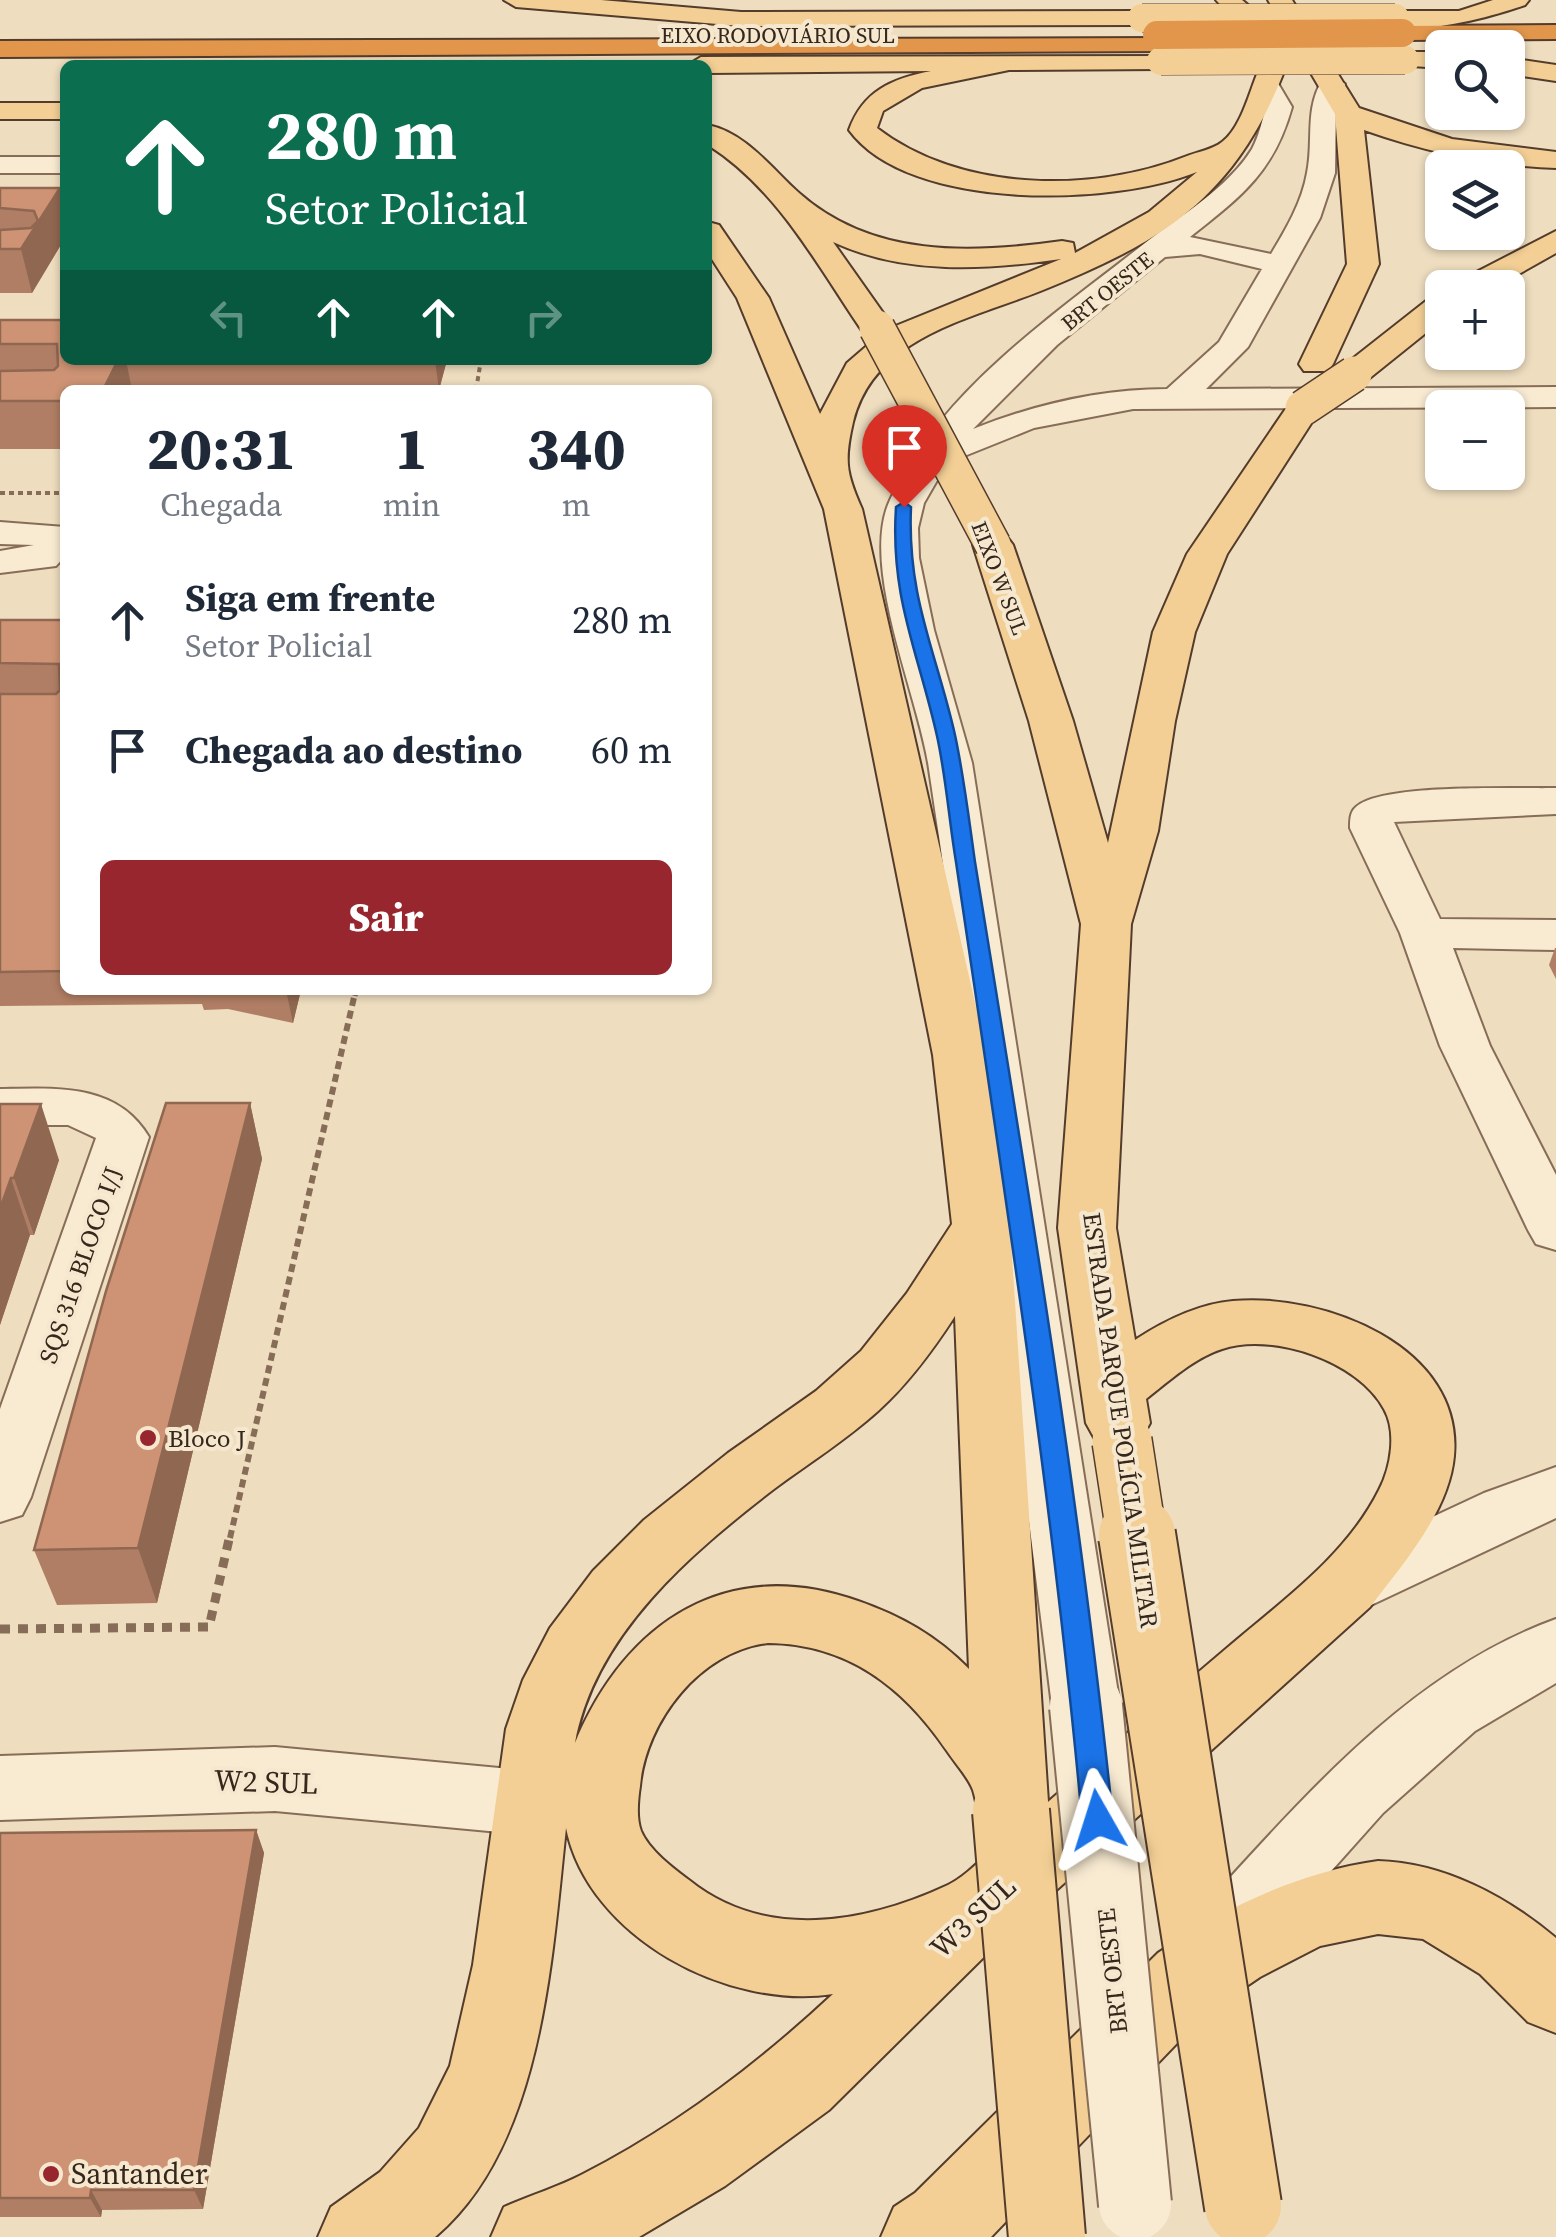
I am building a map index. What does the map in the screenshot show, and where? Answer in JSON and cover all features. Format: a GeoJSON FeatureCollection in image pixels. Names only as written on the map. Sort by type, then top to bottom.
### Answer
{"type":"FeatureCollection","features":[{"type":"Feature","properties":{"kind":"highway"},"geometry":{"type":"LineString","coordinates":[[510,11],[741,19]]}},
{"type":"Feature","properties":{"kind":"highway"},"geometry":{"type":"LineString","coordinates":[[161,42],[444,23]]}},
{"type":"Feature","properties":{"kind":"highway"},"geometry":{"type":"LineString","coordinates":[[1402,39],[1556,32]]}},
{"type":"Feature","properties":{"kind":"highway","name":"EIXO RODOVIÁRIO SUL"},"geometry":{"type":"LineString","coordinates":[[0,36],[161,42],[1156,40]]}},
{"type":"Feature","properties":{"kind":"highway"},"geometry":{"type":"LineString","coordinates":[[1402,39],[1556,44]]}},
{"type":"Feature","properties":{"kind":"highway"},"geometry":{"type":"LineString","coordinates":[[161,42],[647,60]]}},
{"type":"Feature","properties":{"kind":"highway","name":"EIXO RODOVIÁRIO SUL"},"geometry":{"type":"LineString","coordinates":[[0,49],[161,42]]}},
{"type":"Feature","properties":{"kind":"highway"},"geometry":{"type":"LineString","coordinates":[[712,62],[728,63]]}},
{"type":"Feature","properties":{"kind":"main road"},"geometry":{"type":"LineString","coordinates":[[895,0],[1156,40],[1402,39],[1425,51]]}},
{"type":"Feature","properties":{"kind":"main road"},"geometry":{"type":"LineString","coordinates":[[827,470],[832,429],[848,386],[867,360],[896,339],[1074,266],[1169,215],[1209,180],[1259,110],[1270,74],[1239,10],[1228,0]]}},
{"type":"Feature","properties":{"kind":"main road"},"geometry":{"type":"LineString","coordinates":[[1280,0],[1349,114],[1432,145],[1485,156],[1556,160]]}},
{"type":"Feature","properties":{"kind":"main road"},"geometry":{"type":"LineString","coordinates":[[1234,147],[1136,182],[1084,187],[1020,186],[958,176],[907,160],[878,145],[864,130],[870,107],[914,82],[1156,40],[1402,39],[1517,0]]}},
{"type":"Feature","properties":{"kind":"main road"},"geometry":{"type":"LineString","coordinates":[[510,11],[618,9],[741,19],[1016,18]]}},
{"type":"Feature","properties":{"kind":"main road"},"geometry":{"type":"LineString","coordinates":[[1461,18],[1556,18]]}},
{"type":"Feature","properties":{"kind":"main road"},"geometry":{"type":"LineString","coordinates":[[1525,58],[1556,58]]}},
{"type":"Feature","properties":{"kind":"main road"},"geometry":{"type":"LineString","coordinates":[[712,64],[1015,62]]}},
{"type":"Feature","properties":{"kind":"main road"},"geometry":{"type":"LineString","coordinates":[[1525,68],[1556,73]]}},
{"type":"Feature","properties":{"kind":"main road"},"geometry":{"type":"LineString","coordinates":[[0,98],[60,98]]}},
{"type":"Feature","properties":{"kind":"main road"},"geometry":{"type":"LineString","coordinates":[[0,111],[60,110]]}},
{"type":"Feature","properties":{"kind":"main road","name":"ESTRADA PARQUE POLÍCIA MILITAR"},"geometry":{"type":"LineString","coordinates":[[1246,2221],[1087,1228],[1106,924],[1135,831],[1153,721],[1174,632],[1207,554],[1298,416],[1316,364],[1364,264],[1349,114]]}},
{"type":"Feature","properties":{"kind":"main road","name":"EIXO W SUL"},"geometry":{"type":"LineString","coordinates":[[712,136],[745,156],[789,200],[878,328],[993,545],[1051,720],[1106,924]]}},
{"type":"Feature","properties":{"kind":"main road"},"geometry":{"type":"LineString","coordinates":[[789,200],[825,227],[849,237],[923,255],[970,260],[1076,248],[1169,215]]}},
{"type":"Feature","properties":{"kind":"main road"},"geometry":{"type":"LineString","coordinates":[[712,237],[753,298],[843,509],[960,1055],[981,1226],[1010,1798],[1048,2237]]}},
{"type":"Feature","properties":{"kind":"main road"},"geometry":{"type":"LineString","coordinates":[[1502,270],[1556,240]]}},
{"type":"Feature","properties":{"kind":"main road"},"geometry":{"type":"LineString","coordinates":[[1298,416],[1352,387],[1425,320]]}},
{"type":"Feature","properties":{"kind":"main road"},"geometry":{"type":"LineString","coordinates":[[361,2237],[415,2198],[456,2146],[484,2089],[502,2013],[541,1728],[557,1682],[587,1630],[627,1580],[669,1538],[868,1384],[908,1338],[981,1226]]}},
{"type":"Feature","properties":{"kind":"main road"},"geometry":{"type":"LineString","coordinates":[[1117,1416],[1178,1343],[1230,1323],[1282,1324],[1321,1333],[1352,1345],[1381,1363],[1407,1393],[1420,1420],[1423,1452],[1418,1476],[1402,1508],[1346,1587]]}},
{"type":"Feature","properties":{"kind":"main road","name":"W3 SUL"},"geometry":{"type":"LineString","coordinates":[[534,2237],[607,2208],[695,2156],[800,2081],[974,1914],[1346,1587]]}},
{"type":"Feature","properties":{"kind":"main road"},"geometry":{"type":"LineString","coordinates":[[974,1914],[845,1954],[782,1958],[738,1950],[703,1938],[636,1883],[610,1850],[600,1816],[608,1754],[620,1720],[639,1688],[686,1647],[745,1616],[796,1614],[871,1637],[914,1662],[957,1706],[1010,1798]]}},
{"type":"Feature","properties":{"kind":"main road"},"geometry":{"type":"LineString","coordinates":[[924,2237],[945,2223],[1184,1981],[1263,1934],[1330,1907],[1366,1899],[1404,1898],[1438,1909],[1514,1952],[1556,1994]]}},
{"type":"Feature","properties":{"kind":"street"},"geometry":{"type":"LineString","coordinates":[[1176,398],[1232,347],[1306,218],[1321,173],[1322,108],[1332,84]]}},
{"type":"Feature","properties":{"kind":"street"},"geometry":{"type":"LineString","coordinates":[[1156,249],[1212,204],[1263,154],[1279,108],[1267,85]]}},
{"type":"Feature","properties":{"kind":"street"},"geometry":{"type":"LineString","coordinates":[[0,165],[60,165]]}},
{"type":"Feature","properties":{"kind":"street","name":"BRT OESTE"},"geometry":{"type":"LineString","coordinates":[[1137,2220],[1086,1706],[1009,1144],[946,735],[917,640],[901,555],[904,507],[933,456],[962,420],[1047,369],[1156,249],[1200,246],[1277,264]]}},
{"type":"Feature","properties":{"kind":"street"},"geometry":{"type":"LineString","coordinates":[[1232,347],[1242,360],[1274,379],[1352,387],[1556,396]]}},
{"type":"Feature","properties":{"kind":"street"},"geometry":{"type":"LineString","coordinates":[[1047,369],[1133,398]]}},
{"type":"Feature","properties":{"kind":"street"},"geometry":{"type":"LineString","coordinates":[[933,456],[1025,420],[1133,398],[1352,387]]}},
{"type":"Feature","properties":{"kind":"street"},"geometry":{"type":"LineString","coordinates":[[0,533],[52,535],[59,540],[43,558],[0,562]]}},
{"type":"Feature","properties":{"kind":"street"},"geometry":{"type":"LineString","coordinates":[[1556,801],[1416,803],[1390,806],[1372,816],[1372,828],[1424,934],[1465,1046],[1556,1230]]}},
{"type":"Feature","properties":{"kind":"street"},"geometry":{"type":"LineString","coordinates":[[1424,934],[1556,935]]}},
{"type":"Feature","properties":{"kind":"street","name":"SQS 316 BLOCO I/J"},"geometry":{"type":"LineString","coordinates":[[0,1497],[123,1137],[118,1126],[104,1116],[69,1109],[12,1107]]}},
{"type":"Feature","properties":{"kind":"street","name":"W3 SUL"},"geometry":{"type":"LineString","coordinates":[[1346,1587],[1506,1511],[1556,1492]]}},
{"type":"Feature","properties":{"kind":"street"},"geometry":{"type":"LineString","coordinates":[[1184,1981],[1358,1790],[1451,1710],[1556,1648]]}},
{"type":"Feature","properties":{"kind":"street","name":"W2 SUL"},"geometry":{"type":"LineString","coordinates":[[0,1788],[275,1779],[531,1803]]}},
{"type":"Feature","properties":{"kind":"path"},"geometry":{"type":"LineString","coordinates":[[0,493],[60,493]]}},
{"type":"Feature","properties":{"kind":"path"},"geometry":{"type":"LineString","coordinates":[[0,1630],[210,1627],[355,995]]}},
{"type":"Feature","properties":{"kind":"building"},"geometry":{"type":"Polygon","coordinates":[[[0,188],[60,188],[21,249],[0,249],[0,230],[31,228],[38,221],[34,211],[0,208],[0,188]]]}},
{"type":"Feature","properties":{"kind":"building"},"geometry":{"type":"Polygon","coordinates":[[[0,320],[60,320],[60,365],[116,365],[106,385],[60,385],[60,401],[0,401],[0,371],[54,370],[58,366],[57,344],[0,344],[0,320]]]}},
{"type":"Feature","properties":{"kind":"building"},"geometry":{"type":"Polygon","coordinates":[[[0,620],[60,620],[60,690],[59,664],[0,663],[0,620]]]}},
{"type":"Feature","properties":{"kind":"building"},"geometry":{"type":"Polygon","coordinates":[[[60,690],[60,971],[0,972],[0,694],[56,694],[60,690]]]}},
{"type":"Feature","properties":{"kind":"building"},"geometry":{"type":"Polygon","coordinates":[[[166,1103],[250,1103],[138,1548],[34,1550],[106,1291],[166,1103]]]}},
{"type":"Feature","properties":{"kind":"building"},"geometry":{"type":"Polygon","coordinates":[[[0,1104],[41,1104],[0,1209],[0,1104]]]}},
{"type":"Feature","properties":{"kind":"building"},"geometry":{"type":"Polygon","coordinates":[[[256,1830],[194,2190],[91,2190],[90,2198],[0,2198],[0,1833],[256,1830]]]}},
{"type":"Feature","properties":{"kind":"place","name":"Bloco J"},"geometry":{"type":"Point","coordinates":[148,1438]}},
{"type":"Feature","properties":{"kind":"place","name":"Santander"},"geometry":{"type":"Point","coordinates":[51,2174]}},
{"type":"Feature","properties":{"kind":"route"},"geometry":{"type":"LineString","coordinates":[[904,507],[901,555],[917,640],[946,735],[1009,1144],[1098,1820]]}}]}
